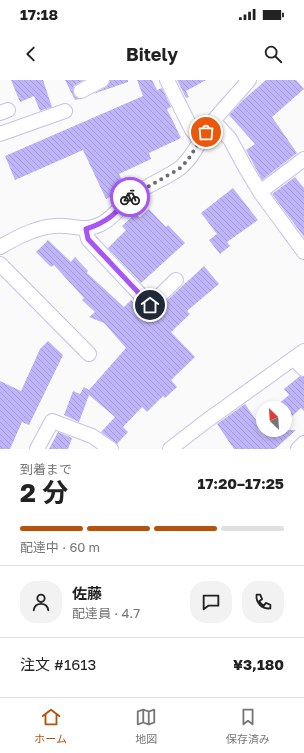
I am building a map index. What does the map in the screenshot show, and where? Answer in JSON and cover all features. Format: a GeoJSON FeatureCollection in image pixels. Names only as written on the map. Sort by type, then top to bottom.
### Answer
{"type":"FeatureCollection","features":[{"type":"Feature","properties":{"kind":"street"},"geometry":{"type":"LineString","coordinates":[[81,91],[102,80]]}},
{"type":"Feature","properties":{"kind":"street"},"geometry":{"type":"LineString","coordinates":[[167,80],[192,130],[200,140]]}},
{"type":"Feature","properties":{"kind":"street"},"geometry":{"type":"LineString","coordinates":[[0,247],[20,236],[49,227],[65,226],[86,229],[106,221],[115,214],[134,194],[179,169],[187,161],[211,124],[249,80]]}},
{"type":"Feature","properties":{"kind":"street"},"geometry":{"type":"LineString","coordinates":[[0,134],[65,111]]}},
{"type":"Feature","properties":{"kind":"street"},"geometry":{"type":"LineString","coordinates":[[211,124],[218,126],[230,139],[260,192],[304,252]]}},
{"type":"Feature","properties":{"kind":"street"},"geometry":{"type":"LineString","coordinates":[[260,192],[304,159]]}},
{"type":"Feature","properties":{"kind":"street"},"geometry":{"type":"LineString","coordinates":[[86,229],[88,239],[150,305],[176,280]]}},
{"type":"Feature","properties":{"kind":"street"},"geometry":{"type":"LineString","coordinates":[[0,264],[89,354]]}},
{"type":"Feature","properties":{"kind":"street"},"geometry":{"type":"LineString","coordinates":[[300,354],[300,364],[304,369]]}},
{"type":"Feature","properties":{"kind":"street"},"geometry":{"type":"LineString","coordinates":[[170,449],[300,354]]}},
{"type":"Feature","properties":{"kind":"street"},"geometry":{"type":"LineString","coordinates":[[37,449],[52,421],[92,436],[111,449]]}},
{"type":"Feature","properties":{"kind":"street"},"geometry":{"type":"LineString","coordinates":[[298,449],[304,443]]}},
{"type":"Feature","properties":{"kind":"building"},"geometry":{"type":"Polygon","coordinates":[[[11,80],[43,80],[52,107],[40,111],[34,96],[20,102],[11,80]]]}},
{"type":"Feature","properties":{"kind":"building"},"geometry":{"type":"Polygon","coordinates":[[[65,80],[84,80],[74,86],[74,95],[79,99],[75,100],[65,80]]]}},
{"type":"Feature","properties":{"kind":"building"},"geometry":{"type":"Polygon","coordinates":[[[110,80],[128,80],[128,82],[93,94],[106,87],[110,80]]]}},
{"type":"Feature","properties":{"kind":"building"},"geometry":{"type":"Polygon","coordinates":[[[137,80],[152,80],[157,90],[162,88],[171,107],[167,109],[181,138],[149,153],[151,159],[119,174],[126,189],[106,199],[83,150],[15,180],[5,156],[143,96],[137,80]]]}},
{"type":"Feature","properties":{"kind":"building"},"geometry":{"type":"Polygon","coordinates":[[[177,80],[206,80],[186,91],[189,97],[186,98],[177,80]]]}},
{"type":"Feature","properties":{"kind":"building"},"geometry":{"type":"Polygon","coordinates":[[[266,80],[296,80],[304,89],[272,117],[297,153],[262,180],[246,150],[255,144],[229,115],[243,100],[266,80]]]}},
{"type":"Feature","properties":{"kind":"building"},"geometry":{"type":"Polygon","coordinates":[[[295,177],[304,188],[304,237],[272,194],[295,177]]]}},
{"type":"Feature","properties":{"kind":"building"},"geometry":{"type":"Polygon","coordinates":[[[233,188],[258,220],[227,242],[230,246],[220,254],[209,240],[217,234],[201,213],[233,188]]]}},
{"type":"Feature","properties":{"kind":"building"},"geometry":{"type":"Polygon","coordinates":[[[149,209],[166,227],[168,225],[185,243],[141,283],[108,248],[126,230],[122,226],[135,214],[140,217],[149,209]]]}},
{"type":"Feature","properties":{"kind":"building"},"geometry":{"type":"Polygon","coordinates":[[[48,240],[71,262],[75,257],[88,271],[87,273],[124,307],[131,300],[148,320],[204,266],[219,284],[187,311],[190,314],[171,332],[195,357],[171,380],[177,387],[165,398],[163,396],[147,412],[142,407],[123,427],[128,432],[117,444],[101,432],[115,417],[89,395],[79,422],[64,415],[73,391],[80,394],[84,387],[89,390],[126,348],[104,323],[89,317],[95,312],[82,300],[84,298],[54,265],[51,267],[36,252],[48,240]]]}},
{"type":"Feature","properties":{"kind":"building"},"geometry":{"type":"Polygon","coordinates":[[[48,341],[63,355],[29,425],[22,422],[10,449],[0,449],[0,381],[21,391],[40,349],[48,341]]]}},
{"type":"Feature","properties":{"kind":"building"},"geometry":{"type":"Polygon","coordinates":[[[300,376],[304,377],[304,411],[301,408],[292,416],[292,401],[282,401],[289,395],[284,389],[300,376]]]}},
{"type":"Feature","properties":{"kind":"building"},"geometry":{"type":"Polygon","coordinates":[[[245,404],[256,420],[256,437],[288,437],[275,449],[234,449],[217,424],[245,404]]]}},
{"type":"Feature","properties":{"kind":"building"},"geometry":{"type":"Polygon","coordinates":[[[58,432],[72,438],[68,449],[49,449],[58,432]]]}},
{"type":"Feature","properties":{"kind":"way so far"},"geometry":{"type":"LineString","coordinates":[[130,197],[179,169],[187,161],[206,132]]}},
{"type":"Feature","properties":{"kind":"route"},"geometry":{"type":"LineString","coordinates":[[130,197],[111,218],[101,224],[86,229],[88,239],[150,305]]}}]}
